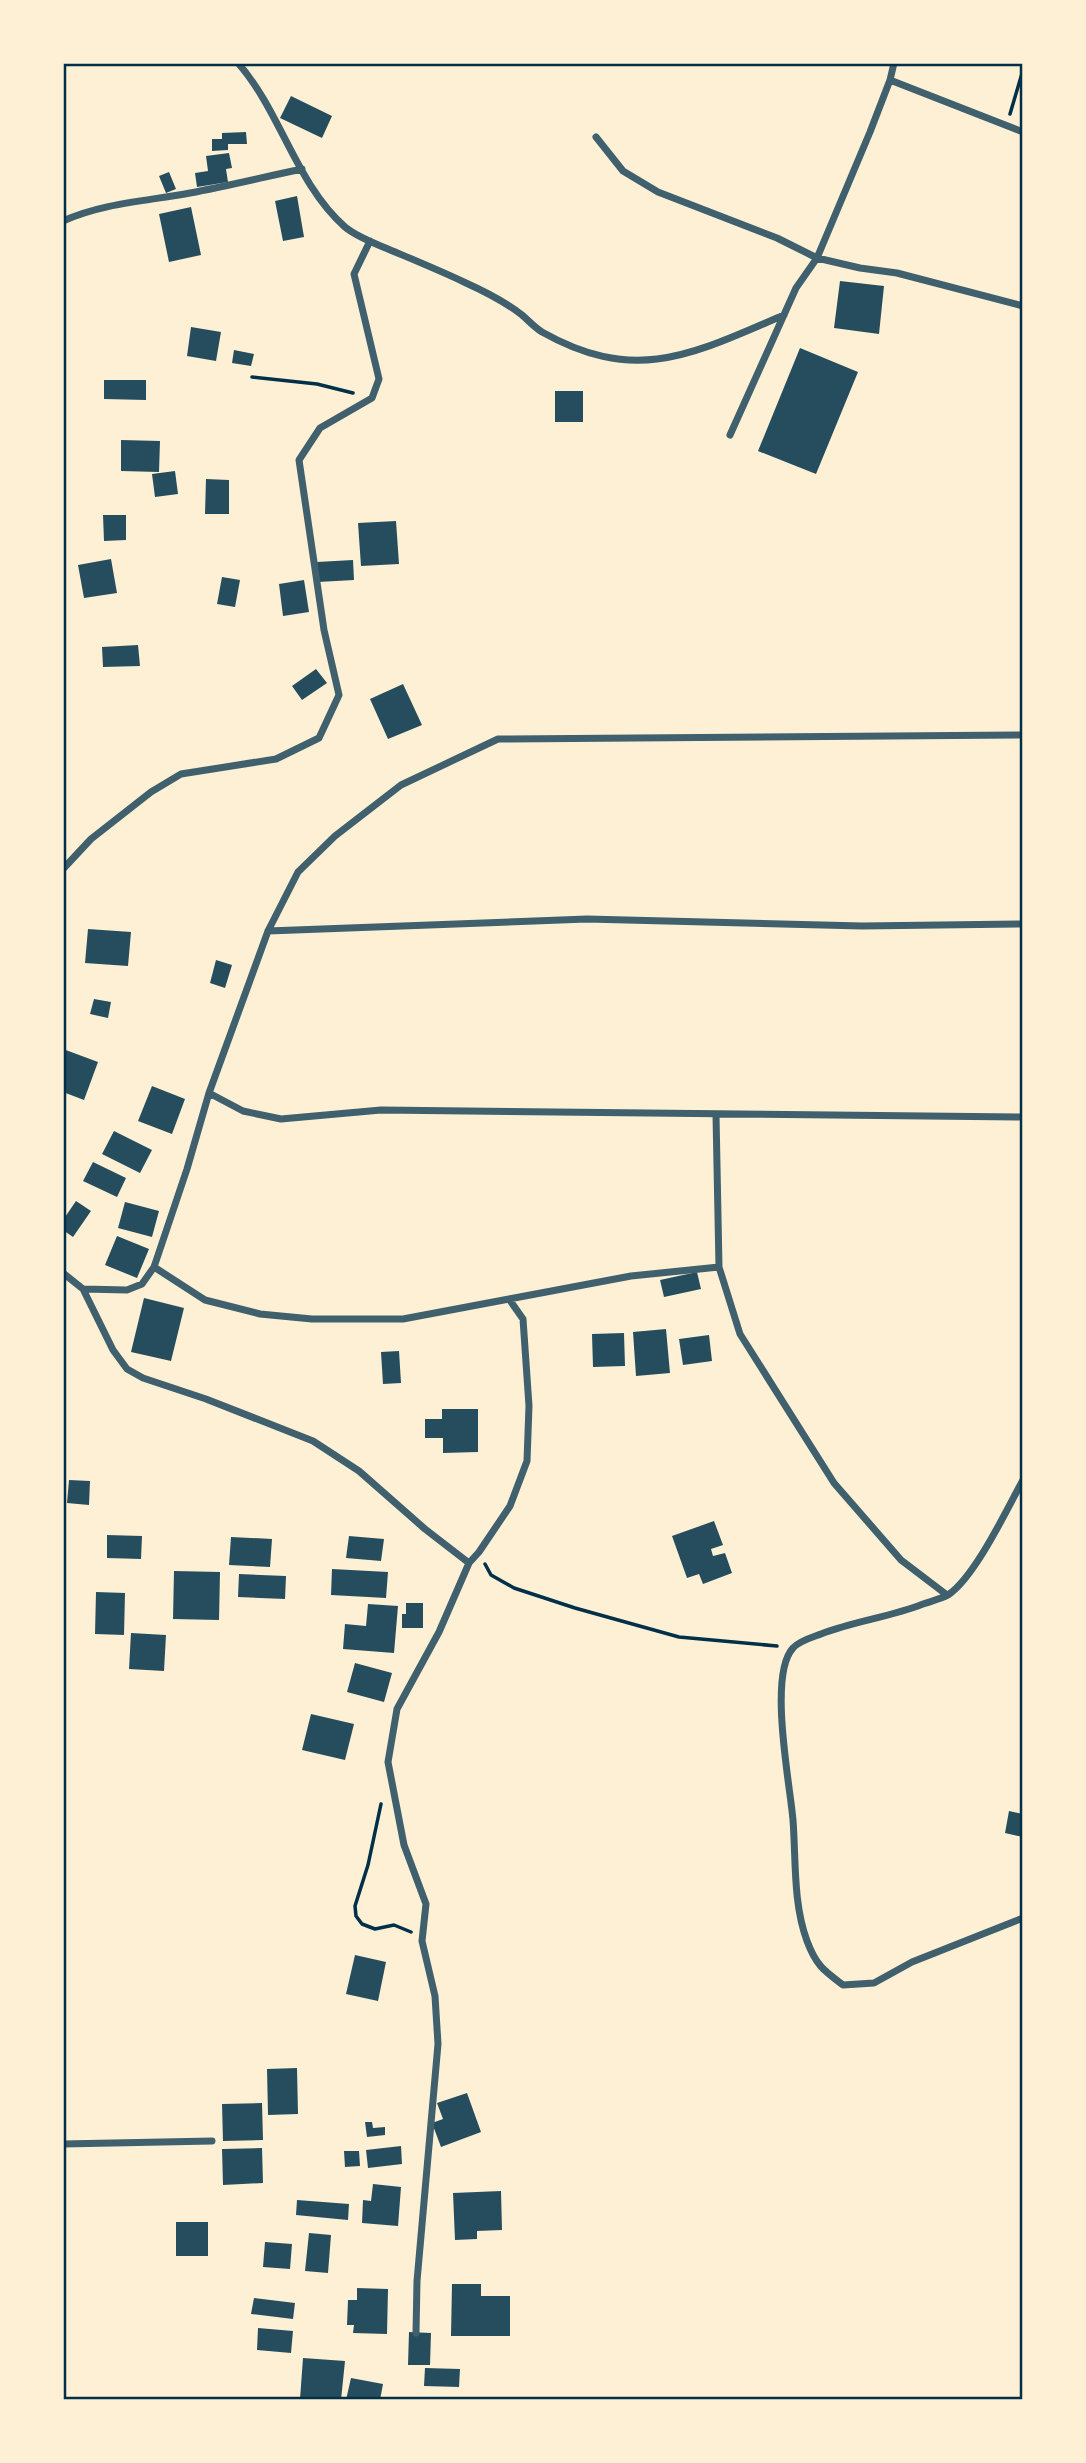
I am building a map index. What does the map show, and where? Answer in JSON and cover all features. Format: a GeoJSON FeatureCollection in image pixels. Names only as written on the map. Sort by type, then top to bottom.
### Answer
{"type":"FeatureCollection","features":[{"type":"Feature","properties":{"kind":"street"},"geometry":{"type":"LineString","coordinates":[[238,63],[274,118],[302,169],[327,207],[346,229],[496,297],[539,330],[600,357],[627,361],[672,359],[705,349],[784,315]]}},
{"type":"Feature","properties":{"kind":"street"},"geometry":{"type":"LineString","coordinates":[[730,435],[796,288],[817,258],[890,80],[894,63]]}},
{"type":"Feature","properties":{"kind":"street"},"geometry":{"type":"LineString","coordinates":[[890,80],[1023,132]]}},
{"type":"Feature","properties":{"kind":"street"},"geometry":{"type":"LineString","coordinates":[[596,137],[623,171],[658,192],[777,238],[817,258],[897,273],[1023,306]]}},
{"type":"Feature","properties":{"kind":"street"},"geometry":{"type":"LineString","coordinates":[[63,221],[115,205],[189,193],[302,169]]}},
{"type":"Feature","properties":{"kind":"street"},"geometry":{"type":"LineString","coordinates":[[63,869],[91,839],[151,792],[181,774],[276,759],[320,738],[339,695],[324,630],[299,460],[320,428],[372,398],[379,379],[354,274],[370,241]]}},
{"type":"Feature","properties":{"kind":"street"},"geometry":{"type":"LineString","coordinates":[[83,1289],[127,1290],[142,1284],[154,1267],[209,1093],[268,931],[298,872],[335,835],[401,785],[498,739],[1023,735]]}},
{"type":"Feature","properties":{"kind":"street"},"geometry":{"type":"LineString","coordinates":[[268,931],[587,919],[862,926],[1023,924]]}},
{"type":"Feature","properties":{"kind":"street"},"geometry":{"type":"LineString","coordinates":[[209,1093],[243,1111],[281,1119],[380,1110],[1023,1117]]}},
{"type":"Feature","properties":{"kind":"street"},"geometry":{"type":"LineString","coordinates":[[716,1115],[719,1267],[740,1334],[834,1483],[901,1560],[947,1595]]}},
{"type":"Feature","properties":{"kind":"street"},"geometry":{"type":"LineString","coordinates":[[154,1267],[205,1300],[260,1314],[312,1319],[403,1319],[631,1276],[719,1267]]}},
{"type":"Feature","properties":{"kind":"street"},"geometry":{"type":"LineString","coordinates":[[63,1273],[83,1289],[113,1350],[127,1369],[143,1378],[206,1399],[313,1441],[359,1471],[425,1529],[469,1563]]}},
{"type":"Feature","properties":{"kind":"street"},"geometry":{"type":"LineString","coordinates":[[416,2333],[418,2269],[438,2044],[435,1996],[422,1941],[426,1904],[404,1845],[388,1762],[397,1709],[439,1632],[469,1563],[510,1506],[527,1461],[529,1406],[523,1319],[509,1299]]}},
{"type":"Feature","properties":{"kind":"street"},"geometry":{"type":"LineString","coordinates":[[1023,1480],[992,1538],[962,1581],[947,1595],[897,1614],[846,1625],[810,1638],[793,1648],[783,1669],[781,1732],[793,1818],[798,1898],[807,1940],[821,1969],[843,1985],[874,1983],[912,1962],[1023,1918]]}},
{"type":"Feature","properties":{"kind":"street"},"geometry":{"type":"LineString","coordinates":[[63,2144],[212,2141]]}},
{"type":"Feature","properties":{"kind":"path"},"geometry":{"type":"LineString","coordinates":[[1006,127],[1023,71]]}},
{"type":"Feature","properties":{"kind":"path"},"geometry":{"type":"LineString","coordinates":[[252,377],[317,384],[372,398]]}},
{"type":"Feature","properties":{"kind":"path"},"geometry":{"type":"LineString","coordinates":[[479,1552],[491,1575],[514,1588],[575,1608],[679,1636],[793,1648]]}},
{"type":"Feature","properties":{"kind":"path"},"geometry":{"type":"LineString","coordinates":[[381,1804],[368,1865],[355,1906],[356,1916],[362,1924],[375,1928],[394,1925],[408,1930],[422,1941]]}},
{"type":"Feature","properties":{"kind":"building"},"geometry":{"type":"Polygon","coordinates":[[[291,96],[332,116],[322,138],[280,118],[291,96]]]}},
{"type":"Feature","properties":{"kind":"building"},"geometry":{"type":"Polygon","coordinates":[[[246,132],[247,144],[228,144],[228,150],[212,151],[212,139],[222,139],[222,133],[246,132]]]}},
{"type":"Feature","properties":{"kind":"building"},"geometry":{"type":"Polygon","coordinates":[[[229,153],[232,168],[226,169],[228,182],[197,187],[195,173],[208,171],[206,156],[229,153]]]}},
{"type":"Feature","properties":{"kind":"building"},"geometry":{"type":"Polygon","coordinates":[[[169,172],[176,189],[166,193],[159,176],[169,172]]]}},
{"type":"Feature","properties":{"kind":"building"},"geometry":{"type":"Polygon","coordinates":[[[297,196],[304,237],[283,241],[275,201],[297,196]]]}},
{"type":"Feature","properties":{"kind":"building"},"geometry":{"type":"Polygon","coordinates":[[[191,207],[201,255],[169,262],[159,214],[191,207]]]}},
{"type":"Feature","properties":{"kind":"building"},"geometry":{"type":"Polygon","coordinates":[[[840,281],[884,286],[879,334],[834,328],[840,281]]]}},
{"type":"Feature","properties":{"kind":"building"},"geometry":{"type":"Polygon","coordinates":[[[191,327],[221,332],[216,361],[187,356],[191,327]]]}},
{"type":"Feature","properties":{"kind":"building"},"geometry":{"type":"Polygon","coordinates":[[[800,348],[858,372],[816,474],[758,451],[800,348]]]}},
{"type":"Feature","properties":{"kind":"building"},"geometry":{"type":"Polygon","coordinates":[[[234,350],[254,354],[251,366],[232,363],[234,350]]]}},
{"type":"Feature","properties":{"kind":"building"},"geometry":{"type":"Polygon","coordinates":[[[104,380],[146,380],[146,400],[104,399],[104,380]]]}},
{"type":"Feature","properties":{"kind":"building"},"geometry":{"type":"Polygon","coordinates":[[[555,391],[583,391],[583,422],[555,422],[555,391]]]}},
{"type":"Feature","properties":{"kind":"building"},"geometry":{"type":"Polygon","coordinates":[[[121,440],[160,441],[159,472],[121,471],[121,440]]]}},
{"type":"Feature","properties":{"kind":"building"},"geometry":{"type":"Polygon","coordinates":[[[175,471],[178,494],[155,497],[152,474],[175,471]]]}},
{"type":"Feature","properties":{"kind":"building"},"geometry":{"type":"Polygon","coordinates":[[[206,479],[229,480],[229,514],[205,514],[206,479]]]}},
{"type":"Feature","properties":{"kind":"building"},"geometry":{"type":"Polygon","coordinates":[[[103,515],[126,515],[126,540],[104,541],[103,515]]]}},
{"type":"Feature","properties":{"kind":"building"},"geometry":{"type":"Polygon","coordinates":[[[396,521],[399,564],[361,566],[358,523],[396,521]]]}},
{"type":"Feature","properties":{"kind":"building"},"geometry":{"type":"Polygon","coordinates":[[[111,559],[117,593],[84,598],[78,565],[111,559]]]}},
{"type":"Feature","properties":{"kind":"building"},"geometry":{"type":"Polygon","coordinates":[[[353,560],[354,580],[318,582],[317,562],[353,560]]]}},
{"type":"Feature","properties":{"kind":"building"},"geometry":{"type":"Polygon","coordinates":[[[222,577],[240,580],[235,607],[217,604],[222,577]]]}},
{"type":"Feature","properties":{"kind":"building"},"geometry":{"type":"Polygon","coordinates":[[[304,580],[309,612],[283,616],[279,584],[304,580]]]}},
{"type":"Feature","properties":{"kind":"building"},"geometry":{"type":"Polygon","coordinates":[[[138,645],[140,666],[103,667],[102,647],[138,645]]]}},
{"type":"Feature","properties":{"kind":"building"},"geometry":{"type":"Polygon","coordinates":[[[316,669],[327,683],[302,700],[292,686],[316,669]]]}},
{"type":"Feature","properties":{"kind":"building"},"geometry":{"type":"Polygon","coordinates":[[[403,684],[422,725],[388,739],[370,699],[403,684]]]}},
{"type":"Feature","properties":{"kind":"building"},"geometry":{"type":"Polygon","coordinates":[[[88,929],[131,932],[128,966],[85,963],[88,929]]]}},
{"type":"Feature","properties":{"kind":"building"},"geometry":{"type":"Polygon","coordinates":[[[216,960],[232,965],[225,988],[210,983],[216,960]]]}},
{"type":"Feature","properties":{"kind":"building"},"geometry":{"type":"Polygon","coordinates":[[[94,999],[111,1002],[108,1018],[90,1014],[94,999]]]}},
{"type":"Feature","properties":{"kind":"building"},"geometry":{"type":"Polygon","coordinates":[[[63,1049],[98,1062],[84,1100],[63,1092],[63,1049]]]}},
{"type":"Feature","properties":{"kind":"building"},"geometry":{"type":"Polygon","coordinates":[[[152,1086],[185,1099],[172,1134],[138,1121],[152,1086]]]}},
{"type":"Feature","properties":{"kind":"building"},"geometry":{"type":"Polygon","coordinates":[[[114,1131],[152,1150],[140,1173],[102,1154],[114,1131]]]}},
{"type":"Feature","properties":{"kind":"building"},"geometry":{"type":"Polygon","coordinates":[[[93,1162],[126,1178],[117,1197],[83,1181],[93,1162]]]}},
{"type":"Feature","properties":{"kind":"building"},"geometry":{"type":"Polygon","coordinates":[[[76,1201],[91,1211],[73,1237],[63,1230],[63,1220],[76,1201]]]}},
{"type":"Feature","properties":{"kind":"building"},"geometry":{"type":"Polygon","coordinates":[[[125,1202],[159,1211],[152,1237],[118,1228],[125,1202]]]}},
{"type":"Feature","properties":{"kind":"building"},"geometry":{"type":"Polygon","coordinates":[[[117,1236],[149,1249],[137,1278],[105,1265],[117,1236]]]}},
{"type":"Feature","properties":{"kind":"building"},"geometry":{"type":"Polygon","coordinates":[[[697,1272],[701,1289],[664,1297],[660,1280],[697,1272]]]}},
{"type":"Feature","properties":{"kind":"building"},"geometry":{"type":"Polygon","coordinates":[[[144,1298],[184,1308],[171,1361],[131,1352],[144,1298]]]}},
{"type":"Feature","properties":{"kind":"building"},"geometry":{"type":"Polygon","coordinates":[[[666,1329],[670,1373],[636,1376],[633,1332],[666,1329]]]}},
{"type":"Feature","properties":{"kind":"building"},"geometry":{"type":"Polygon","coordinates":[[[624,1333],[625,1366],[593,1367],[592,1334],[624,1333]]]}},
{"type":"Feature","properties":{"kind":"building"},"geometry":{"type":"Polygon","coordinates":[[[709,1335],[712,1361],[683,1365],[679,1339],[709,1335]]]}},
{"type":"Feature","properties":{"kind":"building"},"geometry":{"type":"Polygon","coordinates":[[[399,1351],[401,1383],[383,1384],[381,1352],[399,1351]]]}},
{"type":"Feature","properties":{"kind":"building"},"geometry":{"type":"Polygon","coordinates":[[[442,1409],[478,1409],[478,1452],[443,1453],[443,1438],[425,1438],[425,1419],[442,1419],[442,1409]]]}},
{"type":"Feature","properties":{"kind":"building"},"geometry":{"type":"Polygon","coordinates":[[[69,1480],[90,1481],[89,1505],[67,1503],[69,1480]]]}},
{"type":"Feature","properties":{"kind":"building"},"geometry":{"type":"Polygon","coordinates":[[[714,1521],[723,1545],[711,1549],[713,1556],[725,1553],[732,1573],[703,1584],[699,1574],[687,1578],[672,1536],[714,1521]]]}},
{"type":"Feature","properties":{"kind":"building"},"geometry":{"type":"Polygon","coordinates":[[[107,1535],[142,1536],[141,1559],[107,1558],[107,1535]]]}},
{"type":"Feature","properties":{"kind":"building"},"geometry":{"type":"Polygon","coordinates":[[[349,1536],[384,1539],[381,1561],[346,1558],[349,1536]]]}},
{"type":"Feature","properties":{"kind":"building"},"geometry":{"type":"Polygon","coordinates":[[[231,1537],[272,1539],[270,1567],[229,1565],[231,1537]]]}},
{"type":"Feature","properties":{"kind":"building"},"geometry":{"type":"Polygon","coordinates":[[[332,1569],[388,1572],[386,1598],[331,1595],[332,1569]]]}},
{"type":"Feature","properties":{"kind":"building"},"geometry":{"type":"Polygon","coordinates":[[[174,1571],[220,1572],[219,1620],[173,1619],[174,1571]]]}},
{"type":"Feature","properties":{"kind":"building"},"geometry":{"type":"Polygon","coordinates":[[[239,1574],[286,1576],[285,1599],[238,1597],[239,1574]]]}},
{"type":"Feature","properties":{"kind":"building"},"geometry":{"type":"Polygon","coordinates":[[[96,1592],[125,1593],[124,1635],[95,1634],[96,1592]]]}},
{"type":"Feature","properties":{"kind":"building"},"geometry":{"type":"Polygon","coordinates":[[[406,1603],[423,1603],[423,1628],[402,1628],[402,1614],[406,1614],[406,1603]]]}},
{"type":"Feature","properties":{"kind":"building"},"geometry":{"type":"Polygon","coordinates":[[[368,1604],[398,1606],[394,1653],[343,1649],[345,1624],[366,1626],[368,1604]]]}},
{"type":"Feature","properties":{"kind":"building"},"geometry":{"type":"Polygon","coordinates":[[[131,1633],[166,1635],[164,1671],[129,1669],[131,1633]]]}},
{"type":"Feature","properties":{"kind":"building"},"geometry":{"type":"Polygon","coordinates":[[[355,1663],[392,1673],[384,1702],[347,1692],[355,1663]]]}},
{"type":"Feature","properties":{"kind":"building"},"geometry":{"type":"Polygon","coordinates":[[[311,1714],[354,1724],[345,1760],[302,1750],[311,1714]]]}},
{"type":"Feature","properties":{"kind":"building"},"geometry":{"type":"Polygon","coordinates":[[[1009,1811],[1023,1814],[1023,1837],[1005,1833],[1009,1811]]]}},
{"type":"Feature","properties":{"kind":"building"},"geometry":{"type":"Polygon","coordinates":[[[355,1955],[386,1962],[378,2001],[346,1994],[355,1955]]]}},
{"type":"Feature","properties":{"kind":"building"},"geometry":{"type":"Polygon","coordinates":[[[297,2068],[298,2114],[268,2115],[267,2069],[297,2068]]]}},
{"type":"Feature","properties":{"kind":"building"},"geometry":{"type":"Polygon","coordinates":[[[467,2093],[481,2132],[441,2147],[432,2123],[443,2119],[437,2103],[467,2093]]]}},
{"type":"Feature","properties":{"kind":"building"},"geometry":{"type":"Polygon","coordinates":[[[262,2103],[263,2140],[223,2141],[222,2104],[262,2103]]]}},
{"type":"Feature","properties":{"kind":"building"},"geometry":{"type":"Polygon","coordinates":[[[365,2122],[372,2122],[373,2128],[385,2127],[385,2135],[367,2137],[365,2122]]]}},
{"type":"Feature","properties":{"kind":"building"},"geometry":{"type":"Polygon","coordinates":[[[401,2146],[402,2164],[368,2168],[366,2150],[401,2146]]]}},
{"type":"Feature","properties":{"kind":"building"},"geometry":{"type":"Polygon","coordinates":[[[262,2148],[263,2183],[223,2185],[222,2149],[262,2148]]]}},
{"type":"Feature","properties":{"kind":"building"},"geometry":{"type":"Polygon","coordinates":[[[344,2151],[359,2151],[360,2166],[345,2167],[344,2151]]]}},
{"type":"Feature","properties":{"kind":"building"},"geometry":{"type":"Polygon","coordinates":[[[373,2184],[401,2187],[398,2226],[362,2223],[363,2200],[371,2201],[373,2184]]]}},
{"type":"Feature","properties":{"kind":"building"},"geometry":{"type":"Polygon","coordinates":[[[501,2191],[502,2230],[477,2231],[477,2239],[455,2240],[453,2193],[501,2191]]]}},
{"type":"Feature","properties":{"kind":"building"},"geometry":{"type":"Polygon","coordinates":[[[297,2200],[349,2204],[348,2220],[296,2215],[297,2200]]]}},
{"type":"Feature","properties":{"kind":"building"},"geometry":{"type":"Polygon","coordinates":[[[176,2222],[208,2222],[208,2256],[176,2256],[176,2222]]]}},
{"type":"Feature","properties":{"kind":"building"},"geometry":{"type":"Polygon","coordinates":[[[309,2233],[331,2235],[328,2273],[305,2271],[309,2233]]]}},
{"type":"Feature","properties":{"kind":"building"},"geometry":{"type":"Polygon","coordinates":[[[265,2242],[292,2244],[290,2269],[263,2267],[265,2242]]]}},
{"type":"Feature","properties":{"kind":"building"},"geometry":{"type":"Polygon","coordinates":[[[452,2284],[481,2284],[481,2296],[510,2296],[510,2336],[451,2336],[452,2284]]]}},
{"type":"Feature","properties":{"kind":"building"},"geometry":{"type":"Polygon","coordinates":[[[357,2288],[388,2289],[387,2334],[353,2333],[354,2325],[347,2325],[348,2300],[357,2300],[357,2288]]]}},
{"type":"Feature","properties":{"kind":"building"},"geometry":{"type":"Polygon","coordinates":[[[254,2298],[295,2303],[293,2319],[251,2314],[254,2298]]]}},
{"type":"Feature","properties":{"kind":"building"},"geometry":{"type":"Polygon","coordinates":[[[258,2328],[293,2331],[291,2353],[257,2350],[258,2328]]]}},
{"type":"Feature","properties":{"kind":"building"},"geometry":{"type":"Polygon","coordinates":[[[409,2332],[431,2333],[430,2365],[408,2365],[409,2332]]]}},
{"type":"Feature","properties":{"kind":"building"},"geometry":{"type":"Polygon","coordinates":[[[303,2358],[345,2361],[341,2400],[300,2399],[303,2358]]]}},
{"type":"Feature","properties":{"kind":"building"},"geometry":{"type":"Polygon","coordinates":[[[425,2368],[460,2369],[459,2387],[424,2386],[425,2368]]]}},
{"type":"Feature","properties":{"kind":"building"},"geometry":{"type":"Polygon","coordinates":[[[351,2378],[383,2384],[380,2400],[346,2400],[351,2378]]]}}]}
